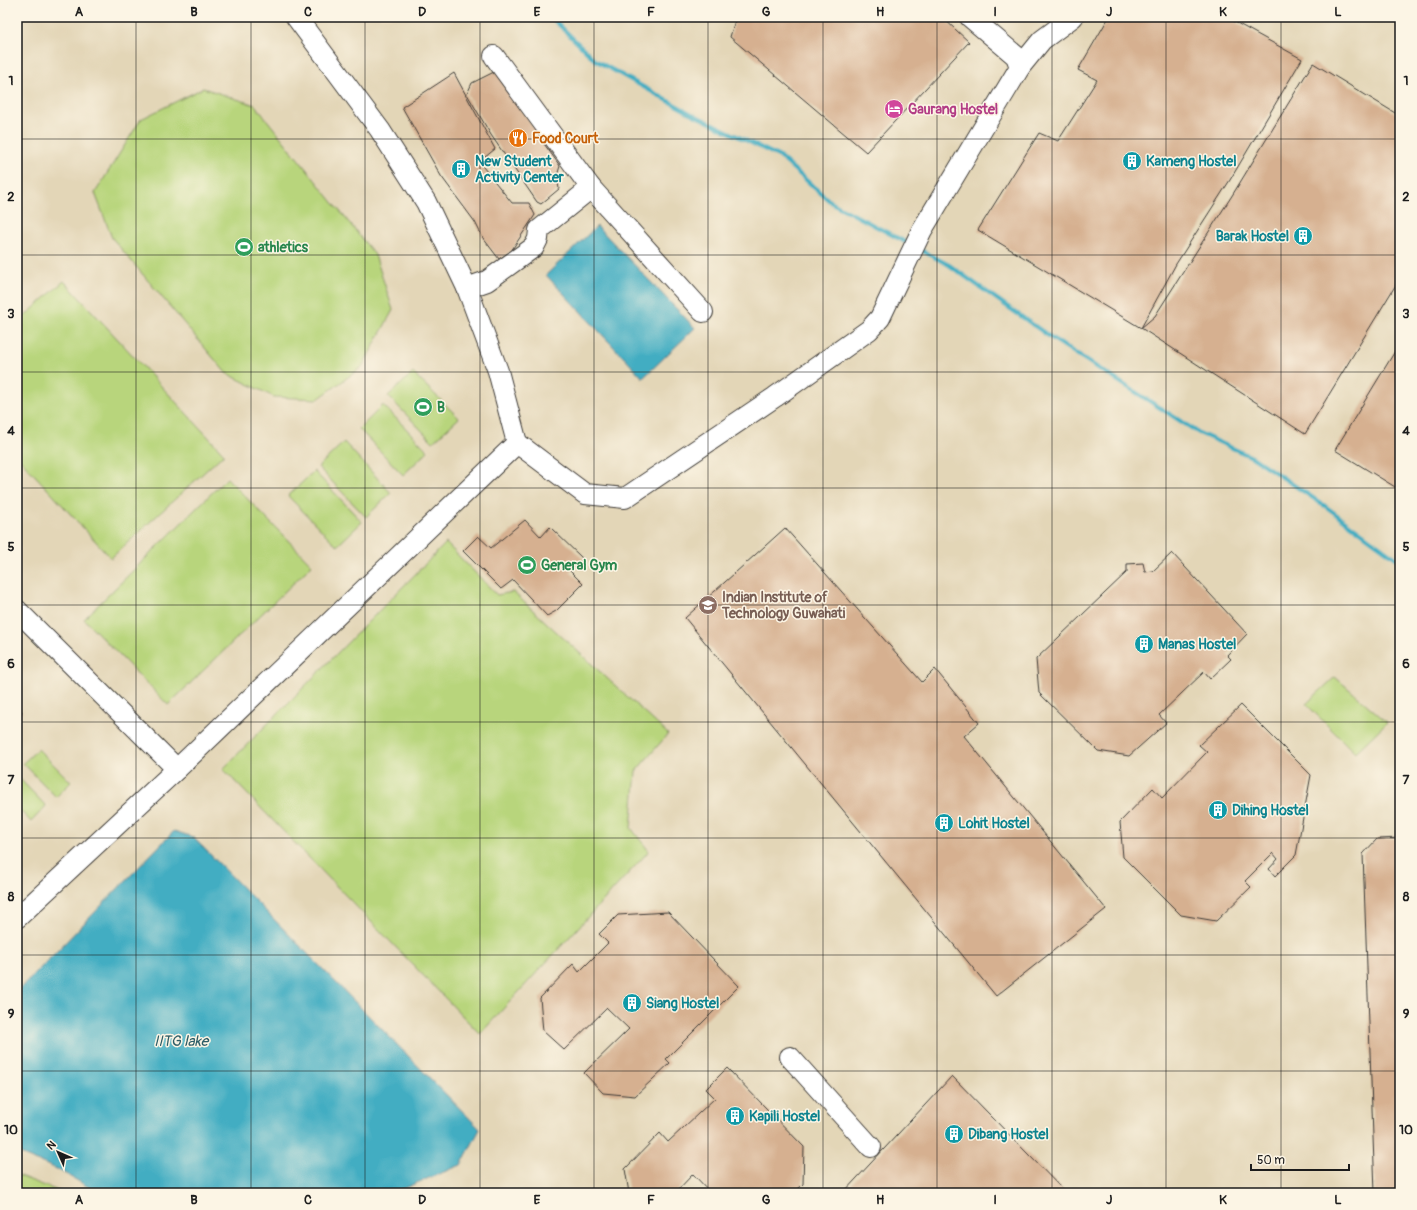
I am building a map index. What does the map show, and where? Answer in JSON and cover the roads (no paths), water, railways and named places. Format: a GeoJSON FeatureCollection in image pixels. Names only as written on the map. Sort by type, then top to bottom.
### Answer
{"type":"FeatureCollection","features":[{"type":"Feature","properties":{"kind":"street"},"geometry":{"type":"LineString","coordinates":[[296,17],[380,130],[426,202],[467,288],[498,371],[517,443],[585,494],[625,498],[775,397],[869,330],[880,318],[888,304],[900,274],[922,230],[1020,67],[1042,40],[1073,17]]}},
{"type":"Feature","properties":{"kind":"street"},"geometry":{"type":"LineString","coordinates":[[970,17],[1016,56],[1020,67]]}},
{"type":"Feature","properties":{"kind":"street"},"geometry":{"type":"LineString","coordinates":[[494,56],[591,188],[703,312]]}},
{"type":"Feature","properties":{"kind":"street"},"geometry":{"type":"LineString","coordinates":[[467,288],[487,281],[534,247],[538,239],[539,230],[591,188]]}},
{"type":"Feature","properties":{"kind":"street"},"geometry":{"type":"LineString","coordinates":[[17,918],[177,769],[517,443]]}},
{"type":"Feature","properties":{"kind":"street"},"geometry":{"type":"LineString","coordinates":[[17,610],[177,769]]}},
{"type":"Feature","properties":{"kind":"street"},"geometry":{"type":"LineString","coordinates":[[790,1057],[871,1147]]}},
{"type":"Feature","properties":{"kind":"water"},"geometry":{"type":"Polygon","coordinates":[[[597,226],[695,328],[643,378],[546,275],[597,226]]]}},
{"type":"Feature","properties":{"kind":"water","name":"IITG lake"},"geometry":{"type":"Polygon","coordinates":[[[174,831],[193,837],[480,1129],[461,1165],[392,1193],[99,1193],[57,1169],[20,1154],[17,1099],[17,992],[174,831]]]}},
{"type":"Feature","properties":{"kind":"waterway"},"geometry":{"type":"LineString","coordinates":[[551,17],[595,60],[690,113],[780,157],[832,203],[909,244]]}},
{"type":"Feature","properties":{"kind":"waterway"},"geometry":{"type":"LineString","coordinates":[[919,249],[949,265],[1053,339],[1199,433],[1252,457],[1325,506],[1400,561]]}},
{"type":"Feature","properties":{"kind":"place","name":"Gaurang Hostel"},"geometry":{"type":"Point","coordinates":[894,109]}},
{"type":"Feature","properties":{"kind":"place","name":"Food Court"},"geometry":{"type":"Point","coordinates":[518,138]}},
{"type":"Feature","properties":{"kind":"place","name":"Kameng Hostel"},"geometry":{"type":"Point","coordinates":[1132,161]}},
{"type":"Feature","properties":{"kind":"place","name":"New Student Activity Center"},"geometry":{"type":"Point","coordinates":[461,169]}},
{"type":"Feature","properties":{"kind":"place","name":"Barak Hostel"},"geometry":{"type":"Point","coordinates":[1303,236]}},
{"type":"Feature","properties":{"kind":"place","name":"athletics"},"geometry":{"type":"Point","coordinates":[244,247]}},
{"type":"Feature","properties":{"kind":"place","name":"B"},"geometry":{"type":"Point","coordinates":[423,407]}},
{"type":"Feature","properties":{"kind":"place","name":"General Gym"},"geometry":{"type":"Point","coordinates":[527,565]}},
{"type":"Feature","properties":{"kind":"place","name":"Indian Institute of Technology Guwahati"},"geometry":{"type":"Point","coordinates":[708,605]}},
{"type":"Feature","properties":{"kind":"place","name":"Manas Hostel"},"geometry":{"type":"Point","coordinates":[1144,644]}},
{"type":"Feature","properties":{"kind":"place","name":"Dihing Hostel"},"geometry":{"type":"Point","coordinates":[1218,810]}},
{"type":"Feature","properties":{"kind":"place","name":"Lohit Hostel"},"geometry":{"type":"Point","coordinates":[944,823]}},
{"type":"Feature","properties":{"kind":"place","name":"Siang Hostel"},"geometry":{"type":"Point","coordinates":[632,1003]}},
{"type":"Feature","properties":{"kind":"place","name":"Kapili Hostel"},"geometry":{"type":"Point","coordinates":[735,1116]}},
{"type":"Feature","properties":{"kind":"place","name":"Dibang Hostel"},"geometry":{"type":"Point","coordinates":[954,1134]}}]}
